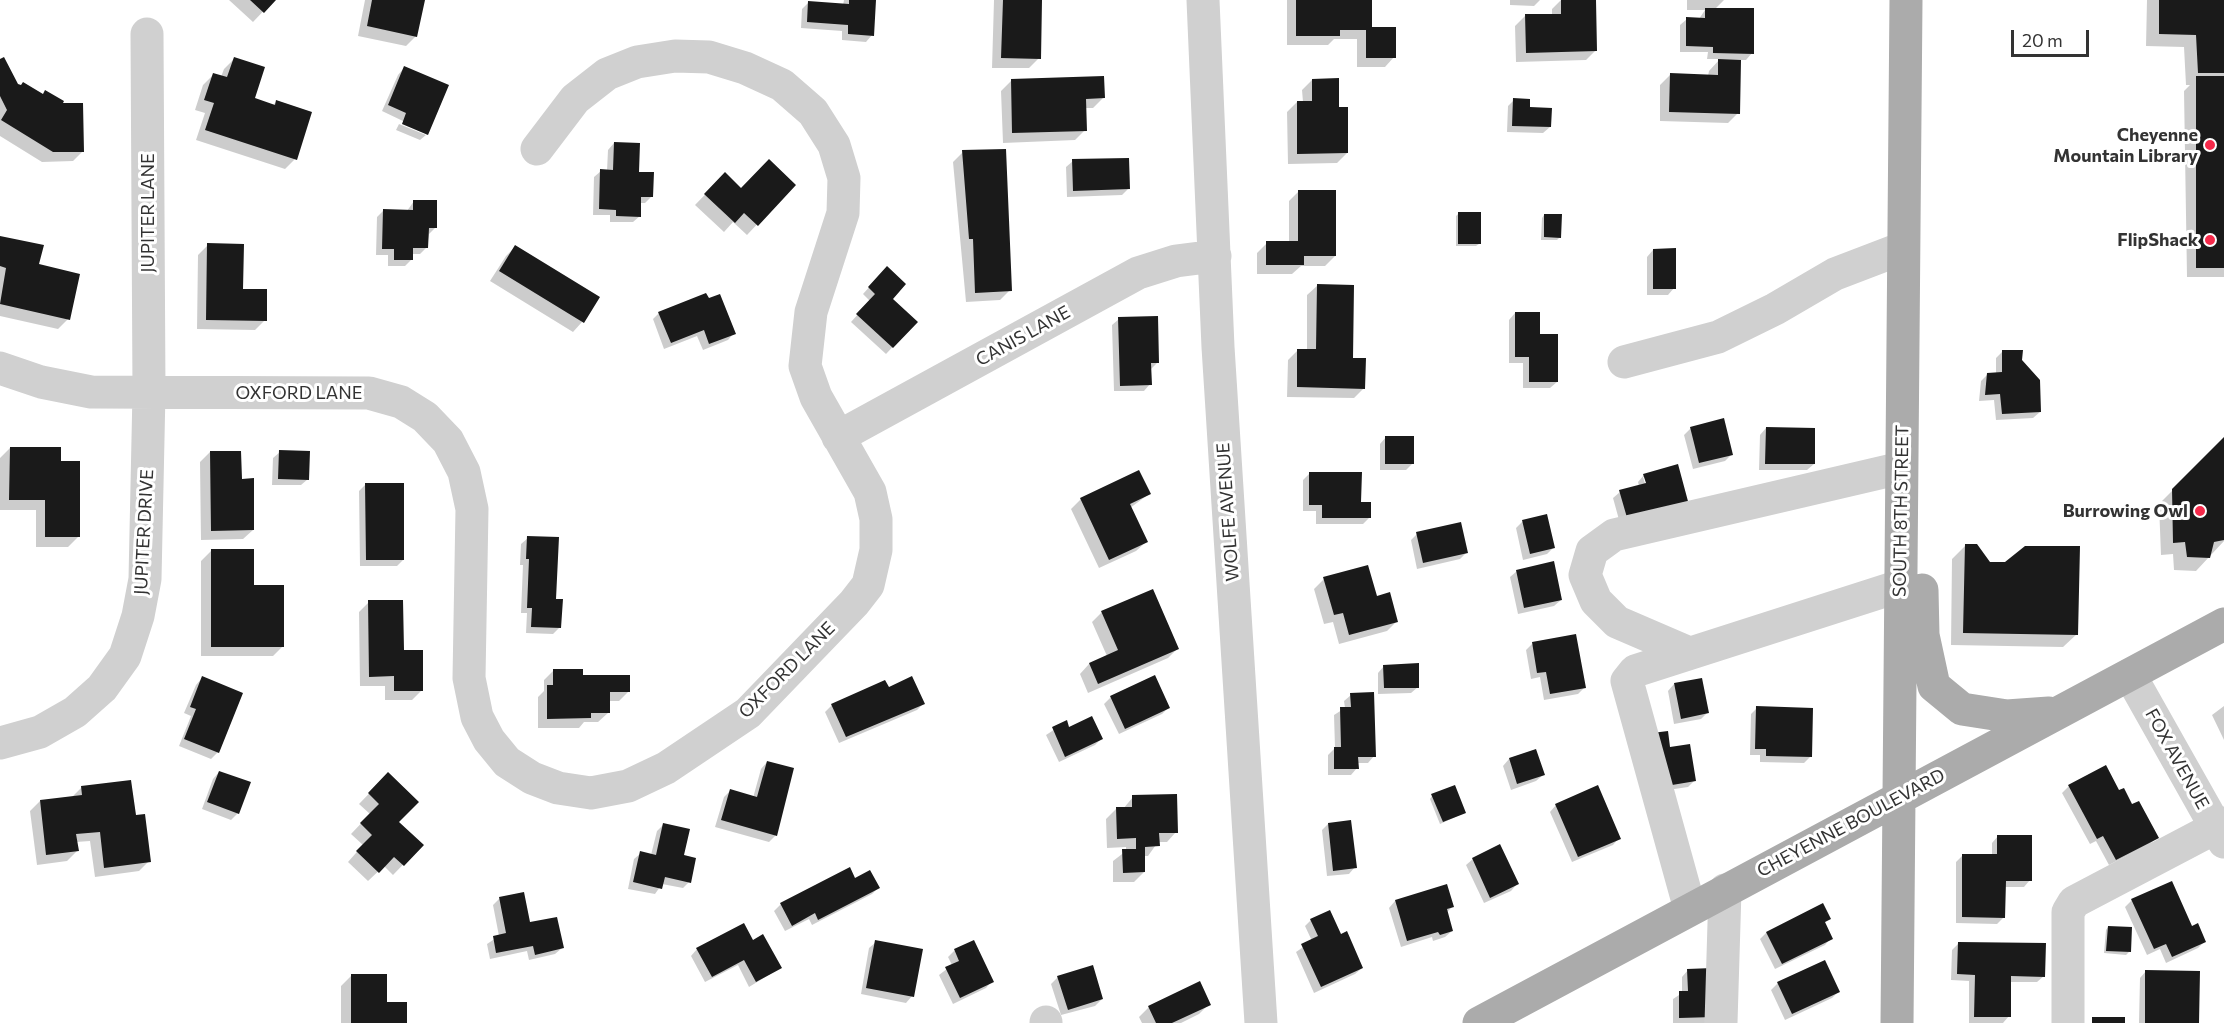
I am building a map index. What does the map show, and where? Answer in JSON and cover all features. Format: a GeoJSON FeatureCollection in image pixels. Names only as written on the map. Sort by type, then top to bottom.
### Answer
{"type":"FeatureCollection","features":[{"type":"Feature","properties":{"kind":"main road","name":"SOUTH 8TH STREET"},"geometry":{"type":"LineString","coordinates":[[1896,1023],[1906,0]]}},
{"type":"Feature","properties":{"kind":"main road"},"geometry":{"type":"LineString","coordinates":[[1901,529],[1922,562],[1923,635],[1934,686],[1962,709],[2007,716],[2060,713]]}},
{"type":"Feature","properties":{"kind":"main road","name":"CHEYENNE BOULEVARD"},"geometry":{"type":"LineString","coordinates":[[1479,1023],[2224,624]]}},
{"type":"Feature","properties":{"kind":"street","name":"WOLFE AVENUE"},"geometry":{"type":"LineString","coordinates":[[1203,0],[1218,347],[1261,1023]]}},
{"type":"Feature","properties":{"kind":"street","name":"JUPITER LANE"},"geometry":{"type":"LineString","coordinates":[[147,34],[149,392]]}},
{"type":"Feature","properties":{"kind":"street","name":"OXFORD LANE"},"geometry":{"type":"LineString","coordinates":[[0,368],[74,390],[369,393],[401,402],[425,417],[448,441],[464,472],[471,508],[469,678],[477,717],[489,740],[507,762],[532,778],[558,788],[591,793],[628,786],[666,768],[748,713],[854,603],[868,585],[876,550],[876,519],[870,492],[816,397],[805,366],[811,312],[843,213],[844,178],[834,145],[813,112],[782,85],[745,68],[710,57],[675,56],[637,62],[607,74],[575,99],[537,149]]}},
{"type":"Feature","properties":{"kind":"street"},"geometry":{"type":"LineString","coordinates":[[1624,362],[1718,337],[1775,309],[1835,274],[1903,248]]}},
{"type":"Feature","properties":{"kind":"street","name":"CANIS LANE"},"geometry":{"type":"LineString","coordinates":[[838,437],[1138,273],[1176,261],[1215,256]]}},
{"type":"Feature","properties":{"kind":"street","name":"JUPITER DRIVE"},"geometry":{"type":"LineString","coordinates":[[0,743],[40,732],[75,712],[102,688],[125,656],[138,616],[145,579],[149,392]]}},
{"type":"Feature","properties":{"kind":"street"},"geometry":{"type":"LineString","coordinates":[[1689,652],[1617,622],[1596,601],[1585,575],[1592,551],[1614,535],[1901,468]]}},
{"type":"Feature","properties":{"kind":"street"},"geometry":{"type":"LineString","coordinates":[[1690,909],[1628,681],[1635,671],[1689,652],[1900,586]]}},
{"type":"Feature","properties":{"kind":"street","name":"FOX AVENUE"},"geometry":{"type":"LineString","coordinates":[[2130,675],[2221,831]]}},
{"type":"Feature","properties":{"kind":"street"},"geometry":{"type":"LineString","coordinates":[[2068,1023],[2068,912],[2074,902],[2221,831]]}},
{"type":"Feature","properties":{"kind":"street"},"geometry":{"type":"LineString","coordinates":[[1721,1023],[1725,890]]}},
{"type":"Feature","properties":{"kind":"building"},"geometry":{"type":"Polygon","coordinates":[[[250,0],[276,0],[264,13],[250,0]]]}},
{"type":"Feature","properties":{"kind":"building"},"geometry":{"type":"Polygon","coordinates":[[[372,0],[425,0],[417,37],[367,26],[372,0]]]}},
{"type":"Feature","properties":{"kind":"building"},"geometry":{"type":"Polygon","coordinates":[[[849,0],[876,0],[874,36],[848,34],[848,25],[807,22],[808,1],[849,4],[849,0]]]}},
{"type":"Feature","properties":{"kind":"building"},"geometry":{"type":"Polygon","coordinates":[[[1003,0],[1042,0],[1041,59],[1001,58],[1003,0]]]}},
{"type":"Feature","properties":{"kind":"building"},"geometry":{"type":"Polygon","coordinates":[[[1296,0],[1372,0],[1372,27],[1396,27],[1396,58],[1366,58],[1366,30],[1340,30],[1340,36],[1296,36],[1296,0]]]}},
{"type":"Feature","properties":{"kind":"building"},"geometry":{"type":"Polygon","coordinates":[[[1561,0],[1596,0],[1597,51],[1526,53],[1525,14],[1561,14],[1561,0]]]}},
{"type":"Feature","properties":{"kind":"building"},"geometry":{"type":"Polygon","coordinates":[[[2159,0],[2224,0],[2224,73],[2198,73],[2196,35],[2159,34],[2159,0]]]}},
{"type":"Feature","properties":{"kind":"building"},"geometry":{"type":"Polygon","coordinates":[[[1705,8],[1754,8],[1754,54],[1713,53],[1713,47],[1686,46],[1686,17],[1705,18],[1705,8]]]}},
{"type":"Feature","properties":{"kind":"building"},"geometry":{"type":"Polygon","coordinates":[[[4,57],[18,84],[21,85],[23,82],[43,94],[45,90],[64,101],[63,103],[83,103],[84,152],[53,152],[1,120],[7,110],[0,96],[0,59],[4,57]]]}},
{"type":"Feature","properties":{"kind":"building"},"geometry":{"type":"Polygon","coordinates":[[[234,57],[265,67],[255,98],[275,105],[276,100],[312,112],[297,160],[205,130],[214,103],[204,100],[213,73],[227,77],[234,57]]]}},
{"type":"Feature","properties":{"kind":"building"},"geometry":{"type":"Polygon","coordinates":[[[1718,59],[1741,60],[1740,114],[1669,112],[1670,73],[1718,75],[1718,59]]]}},
{"type":"Feature","properties":{"kind":"building"},"geometry":{"type":"Polygon","coordinates":[[[404,66],[449,85],[428,135],[402,124],[406,113],[388,105],[404,66]]]}},
{"type":"Feature","properties":{"kind":"building"},"geometry":{"type":"Polygon","coordinates":[[[1104,76],[1105,98],[1086,99],[1087,131],[1012,133],[1011,79],[1104,76]]]}},
{"type":"Feature","properties":{"kind":"building","name":"Cheyenne Mountain Library"},"geometry":{"type":"Polygon","coordinates":[[[2196,76],[2224,76],[2224,268],[2196,268],[2196,76]]]}},
{"type":"Feature","properties":{"kind":"building"},"geometry":{"type":"Polygon","coordinates":[[[1339,78],[1339,107],[1348,107],[1348,153],[1297,154],[1297,101],[1312,101],[1312,79],[1339,78]]]}},
{"type":"Feature","properties":{"kind":"building"},"geometry":{"type":"Polygon","coordinates":[[[1513,98],[1530,99],[1530,107],[1552,108],[1551,127],[1512,126],[1513,98]]]}},
{"type":"Feature","properties":{"kind":"building"},"geometry":{"type":"Polygon","coordinates":[[[614,142],[640,143],[639,172],[654,172],[653,197],[641,197],[641,217],[616,216],[616,210],[599,209],[600,169],[613,170],[614,142]]]}},
{"type":"Feature","properties":{"kind":"building"},"geometry":{"type":"Polygon","coordinates":[[[1006,149],[1012,291],[975,293],[973,239],[969,239],[962,150],[1006,149]]]}},
{"type":"Feature","properties":{"kind":"building"},"geometry":{"type":"Polygon","coordinates":[[[1129,158],[1130,189],[1073,191],[1072,159],[1129,158]]]}},
{"type":"Feature","properties":{"kind":"building"},"geometry":{"type":"Polygon","coordinates":[[[769,159],[796,185],[758,226],[744,213],[735,223],[704,194],[725,172],[741,188],[769,159]]]}},
{"type":"Feature","properties":{"kind":"building"},"geometry":{"type":"Polygon","coordinates":[[[1298,190],[1336,190],[1336,256],[1304,256],[1304,265],[1266,265],[1266,241],[1298,241],[1298,190]]]}},
{"type":"Feature","properties":{"kind":"building"},"geometry":{"type":"Polygon","coordinates":[[[413,200],[437,200],[437,228],[429,228],[428,248],[413,248],[413,260],[394,260],[394,249],[382,249],[383,209],[413,210],[413,200]]]}},
{"type":"Feature","properties":{"kind":"building"},"geometry":{"type":"Polygon","coordinates":[[[1458,212],[1481,212],[1481,244],[1458,244],[1458,212]]]}},
{"type":"Feature","properties":{"kind":"building"},"geometry":{"type":"Polygon","coordinates":[[[1544,214],[1562,214],[1561,238],[1544,237],[1544,214]]]}},
{"type":"Feature","properties":{"kind":"building"},"geometry":{"type":"Polygon","coordinates":[[[0,236],[44,245],[39,264],[80,274],[70,320],[0,304],[6,268],[0,266],[0,236]]]}},
{"type":"Feature","properties":{"kind":"building"},"geometry":{"type":"Polygon","coordinates":[[[207,243],[244,244],[243,289],[267,289],[267,321],[206,320],[207,243]]]}},
{"type":"Feature","properties":{"kind":"building"},"geometry":{"type":"Polygon","coordinates":[[[515,245],[600,297],[584,323],[499,271],[515,245]]]}},
{"type":"Feature","properties":{"kind":"building"},"geometry":{"type":"Polygon","coordinates":[[[1676,248],[1676,289],[1653,289],[1653,249],[1676,248]]]}},
{"type":"Feature","properties":{"kind":"building"},"geometry":{"type":"Polygon","coordinates":[[[887,266],[906,284],[893,299],[918,322],[893,348],[856,314],[875,294],[868,287],[887,266]]]}},
{"type":"Feature","properties":{"kind":"building"},"geometry":{"type":"Polygon","coordinates":[[[1317,284],[1354,285],[1353,358],[1366,358],[1365,389],[1297,387],[1297,349],[1316,349],[1317,284]]]}},
{"type":"Feature","properties":{"kind":"building"},"geometry":{"type":"Polygon","coordinates":[[[706,293],[709,298],[720,294],[736,334],[709,344],[704,330],[671,343],[658,312],[706,293]]]}},
{"type":"Feature","properties":{"kind":"building"},"geometry":{"type":"Polygon","coordinates":[[[1515,312],[1540,312],[1540,334],[1558,334],[1558,382],[1529,382],[1529,357],[1515,357],[1515,312]]]}},
{"type":"Feature","properties":{"kind":"building"},"geometry":{"type":"Polygon","coordinates":[[[1158,316],[1159,363],[1151,363],[1152,385],[1120,386],[1118,317],[1158,316]]]}},
{"type":"Feature","properties":{"kind":"building"},"geometry":{"type":"Polygon","coordinates":[[[2002,350],[2023,350],[2022,360],[2040,380],[2041,412],[2002,414],[2000,394],[1985,395],[1987,373],[2002,372],[2002,350]]]}},
{"type":"Feature","properties":{"kind":"building"},"geometry":{"type":"Polygon","coordinates":[[[1724,418],[1733,455],[1699,463],[1690,427],[1724,418]]]}},
{"type":"Feature","properties":{"kind":"building"},"geometry":{"type":"Polygon","coordinates":[[[1766,427],[1815,428],[1815,464],[1765,464],[1766,427]]]}},
{"type":"Feature","properties":{"kind":"building"},"geometry":{"type":"Polygon","coordinates":[[[1385,436],[1414,436],[1414,464],[1385,464],[1385,436]]]}},
{"type":"Feature","properties":{"kind":"building"},"geometry":{"type":"Polygon","coordinates":[[[2224,437],[2224,540],[2214,542],[2210,558],[2187,557],[2185,542],[2173,543],[2172,489],[2224,437]]]}},
{"type":"Feature","properties":{"kind":"building"},"geometry":{"type":"Polygon","coordinates":[[[10,447],[61,447],[61,461],[80,461],[80,537],[45,537],[45,500],[9,500],[10,447]]]}},
{"type":"Feature","properties":{"kind":"building"},"geometry":{"type":"Polygon","coordinates":[[[279,450],[310,451],[309,480],[278,479],[279,450]]]}},
{"type":"Feature","properties":{"kind":"building"},"geometry":{"type":"Polygon","coordinates":[[[210,451],[241,451],[242,479],[254,478],[254,530],[211,531],[210,451]]]}},
{"type":"Feature","properties":{"kind":"building"},"geometry":{"type":"Polygon","coordinates":[[[1678,464],[1689,505],[1628,521],[1619,490],[1646,483],[1643,474],[1678,464]]]}},
{"type":"Feature","properties":{"kind":"building"},"geometry":{"type":"Polygon","coordinates":[[[1139,470],[1151,494],[1130,504],[1148,542],[1109,560],[1080,498],[1139,470]]]}},
{"type":"Feature","properties":{"kind":"building"},"geometry":{"type":"Polygon","coordinates":[[[1309,472],[1362,472],[1361,502],[1371,502],[1371,518],[1322,518],[1322,505],[1309,505],[1309,472]]]}},
{"type":"Feature","properties":{"kind":"building"},"geometry":{"type":"Polygon","coordinates":[[[365,483],[404,483],[404,560],[366,560],[365,483]]]}},
{"type":"Feature","properties":{"kind":"building"},"geometry":{"type":"Polygon","coordinates":[[[1547,514],[1555,548],[1530,554],[1522,520],[1547,514]]]}},
{"type":"Feature","properties":{"kind":"building"},"geometry":{"type":"Polygon","coordinates":[[[1461,522],[1468,553],[1423,563],[1416,532],[1461,522]]]}},
{"type":"Feature","properties":{"kind":"building"},"geometry":{"type":"Polygon","coordinates":[[[527,536],[559,537],[556,599],[563,599],[561,628],[531,627],[532,608],[527,608],[529,559],[526,559],[527,536]]]}},
{"type":"Feature","properties":{"kind":"building"},"geometry":{"type":"Polygon","coordinates":[[[1965,544],[1977,544],[1990,562],[2005,562],[2025,546],[2080,546],[2078,635],[1963,633],[1965,544]]]}},
{"type":"Feature","properties":{"kind":"building"},"geometry":{"type":"Polygon","coordinates":[[[211,549],[254,549],[254,585],[284,585],[284,647],[211,647],[211,549]]]}},
{"type":"Feature","properties":{"kind":"building"},"geometry":{"type":"Polygon","coordinates":[[[1554,561],[1562,600],[1524,608],[1516,570],[1554,561]]]}},
{"type":"Feature","properties":{"kind":"building"},"geometry":{"type":"Polygon","coordinates":[[[1368,565],[1377,596],[1390,592],[1398,622],[1349,635],[1343,613],[1334,615],[1323,577],[1368,565]]]}},
{"type":"Feature","properties":{"kind":"building"},"geometry":{"type":"Polygon","coordinates":[[[1153,589],[1179,649],[1098,684],[1089,663],[1118,650],[1101,611],[1153,589]]]}},
{"type":"Feature","properties":{"kind":"building"},"geometry":{"type":"Polygon","coordinates":[[[368,600],[403,600],[404,650],[423,650],[423,691],[394,691],[394,676],[369,677],[368,600]]]}},
{"type":"Feature","properties":{"kind":"building"},"geometry":{"type":"Polygon","coordinates":[[[1576,634],[1586,688],[1550,694],[1546,672],[1537,673],[1532,642],[1576,634]]]}},
{"type":"Feature","properties":{"kind":"building"},"geometry":{"type":"Polygon","coordinates":[[[1419,663],[1419,688],[1384,688],[1383,665],[1419,663]]]}},
{"type":"Feature","properties":{"kind":"building"},"geometry":{"type":"Polygon","coordinates":[[[553,669],[583,669],[583,675],[630,675],[630,692],[610,692],[610,713],[591,713],[591,718],[547,719],[547,685],[553,685],[553,669]]]}},
{"type":"Feature","properties":{"kind":"building"},"geometry":{"type":"Polygon","coordinates":[[[1155,675],[1170,708],[1125,729],[1110,696],[1155,675]]]}},
{"type":"Feature","properties":{"kind":"building"},"geometry":{"type":"Polygon","coordinates":[[[202,676],[243,693],[219,753],[184,739],[196,709],[190,707],[202,676]]]}},
{"type":"Feature","properties":{"kind":"building"},"geometry":{"type":"Polygon","coordinates":[[[912,676],[925,704],[846,737],[831,704],[885,680],[889,687],[912,676]]]}},
{"type":"Feature","properties":{"kind":"building"},"geometry":{"type":"Polygon","coordinates":[[[1702,678],[1709,713],[1681,719],[1674,683],[1702,678]]]}},
{"type":"Feature","properties":{"kind":"building"},"geometry":{"type":"Polygon","coordinates":[[[1374,692],[1376,757],[1358,757],[1359,769],[1334,769],[1334,747],[1341,747],[1340,707],[1351,707],[1350,693],[1374,692]]]}},
{"type":"Feature","properties":{"kind":"building"},"geometry":{"type":"Polygon","coordinates":[[[1756,706],[1813,708],[1812,757],[1766,756],[1766,749],[1755,749],[1756,706]]]}},
{"type":"Feature","properties":{"kind":"building"},"geometry":{"type":"Polygon","coordinates":[[[1092,716],[1103,739],[1065,757],[1052,727],[1067,720],[1069,727],[1092,716]]]}},
{"type":"Feature","properties":{"kind":"building"},"geometry":{"type":"Polygon","coordinates":[[[1668,731],[1670,747],[1690,744],[1696,781],[1660,787],[1652,733],[1668,731]]]}},
{"type":"Feature","properties":{"kind":"building"},"geometry":{"type":"Polygon","coordinates":[[[1536,749],[1545,775],[1517,784],[1509,758],[1536,749]]]}},
{"type":"Feature","properties":{"kind":"building"},"geometry":{"type":"Polygon","coordinates":[[[767,761],[794,768],[777,836],[721,820],[730,789],[757,797],[767,761]]]}},
{"type":"Feature","properties":{"kind":"building"},"geometry":{"type":"Polygon","coordinates":[[[2106,765],[2119,790],[2124,788],[2132,804],[2139,801],[2159,838],[2116,860],[2103,836],[2097,839],[2068,785],[2106,765]]]}},
{"type":"Feature","properties":{"kind":"building"},"geometry":{"type":"Polygon","coordinates":[[[219,771],[251,782],[239,814],[207,802],[219,771]]]}},
{"type":"Feature","properties":{"kind":"building"},"geometry":{"type":"Polygon","coordinates":[[[388,772],[419,802],[399,822],[424,845],[404,866],[394,857],[379,873],[356,851],[372,835],[360,823],[379,804],[368,793],[388,772]]]}},
{"type":"Feature","properties":{"kind":"building"},"geometry":{"type":"Polygon","coordinates":[[[131,780],[136,815],[145,814],[151,862],[104,868],[100,832],[76,834],[79,851],[46,855],[40,800],[82,795],[81,786],[131,780]]]}},
{"type":"Feature","properties":{"kind":"building"},"geometry":{"type":"Polygon","coordinates":[[[1455,785],[1466,813],[1443,822],[1431,794],[1455,785]]]}},
{"type":"Feature","properties":{"kind":"building"},"geometry":{"type":"Polygon","coordinates":[[[1598,785],[1621,839],[1578,857],[1555,804],[1598,785]]]}},
{"type":"Feature","properties":{"kind":"building"},"geometry":{"type":"Polygon","coordinates":[[[1177,794],[1178,833],[1159,833],[1160,846],[1145,847],[1145,872],[1123,873],[1122,849],[1136,849],[1136,838],[1117,839],[1116,807],[1132,807],[1132,795],[1177,794]]]}},
{"type":"Feature","properties":{"kind":"building"},"geometry":{"type":"Polygon","coordinates":[[[1351,820],[1357,868],[1333,871],[1328,823],[1351,820]]]}},
{"type":"Feature","properties":{"kind":"building"},"geometry":{"type":"Polygon","coordinates":[[[663,823],[690,829],[684,855],[696,858],[691,883],[665,877],[662,889],[633,882],[640,851],[656,855],[663,823]]]}},
{"type":"Feature","properties":{"kind":"building"},"geometry":{"type":"Polygon","coordinates":[[[1997,835],[2032,835],[2032,881],[2006,881],[2005,918],[1962,917],[1962,854],[1997,854],[1997,835]]]}},
{"type":"Feature","properties":{"kind":"building"},"geometry":{"type":"Polygon","coordinates":[[[1500,844],[1519,884],[1490,898],[1472,858],[1500,844]]]}},
{"type":"Feature","properties":{"kind":"building"},"geometry":{"type":"Polygon","coordinates":[[[850,867],[855,878],[870,870],[880,888],[818,920],[815,913],[792,926],[780,903],[850,867]]]}},
{"type":"Feature","properties":{"kind":"building"},"geometry":{"type":"Polygon","coordinates":[[[2172,881],[2192,926],[2198,923],[2206,942],[2172,957],[2166,944],[2154,949],[2131,899],[2172,881]]]}},
{"type":"Feature","properties":{"kind":"building"},"geometry":{"type":"Polygon","coordinates":[[[1447,884],[1454,907],[1447,909],[1453,931],[1440,935],[1438,932],[1407,941],[1395,900],[1447,884]]]}},
{"type":"Feature","properties":{"kind":"building"},"geometry":{"type":"Polygon","coordinates":[[[524,892],[530,922],[557,917],[564,948],[535,955],[533,946],[496,953],[493,936],[506,933],[499,897],[524,892]]]}},
{"type":"Feature","properties":{"kind":"building"},"geometry":{"type":"Polygon","coordinates":[[[1823,903],[1831,919],[1825,922],[1833,939],[1782,964],[1766,932],[1823,903]]]}},
{"type":"Feature","properties":{"kind":"building"},"geometry":{"type":"Polygon","coordinates":[[[1330,910],[1341,934],[1347,931],[1363,968],[1321,987],[1301,944],[1318,936],[1310,919],[1330,910]]]}},
{"type":"Feature","properties":{"kind":"building"},"geometry":{"type":"Polygon","coordinates":[[[744,923],[753,940],[763,934],[782,968],[756,982],[744,960],[712,977],[696,948],[744,923]]]}},
{"type":"Feature","properties":{"kind":"building"},"geometry":{"type":"Polygon","coordinates":[[[2108,926],[2132,927],[2131,952],[2106,951],[2108,926]]]}},
{"type":"Feature","properties":{"kind":"building"},"geometry":{"type":"Polygon","coordinates":[[[875,940],[923,949],[914,997],[866,988],[875,940]]]}},
{"type":"Feature","properties":{"kind":"building"},"geometry":{"type":"Polygon","coordinates":[[[974,940],[994,982],[960,998],[945,967],[959,961],[954,949],[974,940]]]}},
{"type":"Feature","properties":{"kind":"building"},"geometry":{"type":"Polygon","coordinates":[[[1958,942],[2046,943],[2045,977],[2011,976],[2011,1017],[1974,1017],[1975,975],[1957,974],[1958,942]]]}},
{"type":"Feature","properties":{"kind":"building"},"geometry":{"type":"Polygon","coordinates":[[[1825,960],[1840,992],[1792,1014],[1777,982],[1825,960]]]}},
{"type":"Feature","properties":{"kind":"building"},"geometry":{"type":"Polygon","coordinates":[[[1093,965],[1103,999],[1068,1010],[1057,976],[1093,965]]]}},
{"type":"Feature","properties":{"kind":"building"},"geometry":{"type":"Polygon","coordinates":[[[1713,968],[1714,1017],[1679,1018],[1679,991],[1688,991],[1687,969],[1713,968]]]}},
{"type":"Feature","properties":{"kind":"building"},"geometry":{"type":"Polygon","coordinates":[[[2145,970],[2200,971],[2199,1023],[2145,1023],[2145,970]]]}},
{"type":"Feature","properties":{"kind":"building"},"geometry":{"type":"Polygon","coordinates":[[[351,974],[387,974],[387,1002],[407,1002],[407,1023],[351,1023],[351,974]]]}},
{"type":"Feature","properties":{"kind":"building"},"geometry":{"type":"Polygon","coordinates":[[[1200,981],[1211,1005],[1172,1023],[1156,1023],[1148,1006],[1200,981]]]}},
{"type":"Feature","properties":{"kind":"building"},"geometry":{"type":"Polygon","coordinates":[[[2092,1017],[2125,1017],[2125,1023],[2092,1023],[2092,1017]]]}},
{"type":"Feature","properties":{"kind":"place","name":"Cheyenne Mountain Library"},"geometry":{"type":"Point","coordinates":[2210,145]}},
{"type":"Feature","properties":{"kind":"place","name":"FlipShack"},"geometry":{"type":"Point","coordinates":[2210,240]}},
{"type":"Feature","properties":{"kind":"place","name":"Burrowing Owl"},"geometry":{"type":"Point","coordinates":[2200,511]}}]}
